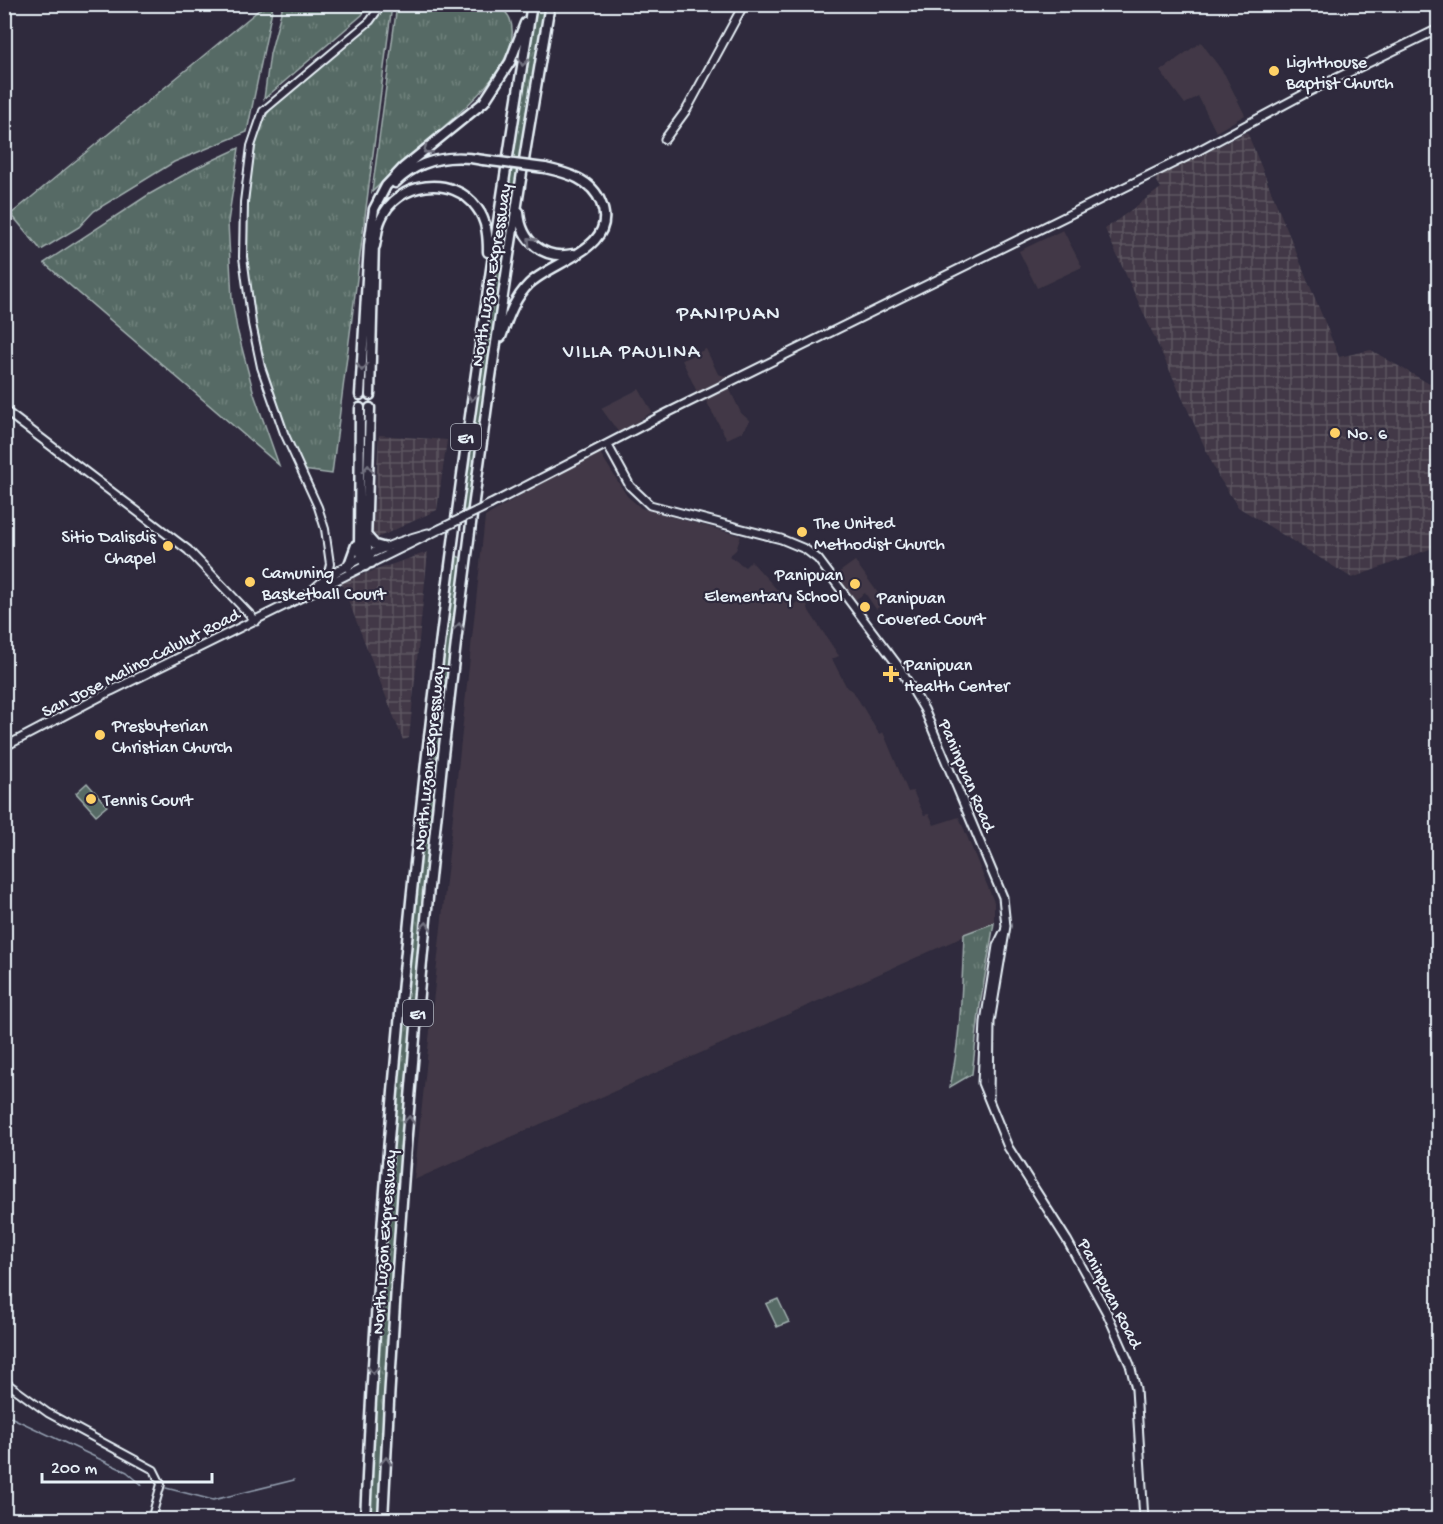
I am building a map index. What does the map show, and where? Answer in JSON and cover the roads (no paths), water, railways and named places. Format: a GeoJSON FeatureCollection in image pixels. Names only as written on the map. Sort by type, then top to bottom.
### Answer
{"type":"FeatureCollection","features":[{"type":"Feature","properties":{"kind":"highway"},"geometry":{"type":"LineString","coordinates":[[360,395],[370,228],[374,209],[396,175],[472,113],[488,97],[516,49],[531,4]]}},
{"type":"Feature","properties":{"kind":"highway","name":"North Luzon Expressway"},"geometry":{"type":"LineString","coordinates":[[365,1520],[376,1310],[400,1009],[446,586],[488,277],[531,4]]}},
{"type":"Feature","properties":{"kind":"highway","name":"North Luzon Expressway"},"geometry":{"type":"LineString","coordinates":[[383,1520],[394,1312],[427,917],[469,543],[494,357],[550,4]]}},
{"type":"Feature","properties":{"kind":"highway"},"geometry":{"type":"LineString","coordinates":[[370,228],[390,189],[416,167],[449,157],[545,168],[585,182],[600,200],[604,213],[602,227],[584,250],[551,267],[523,291],[508,316],[494,357]]}},
{"type":"Feature","properties":{"kind":"highway"},"geometry":{"type":"LineString","coordinates":[[521,181],[521,225],[531,243],[542,251],[558,256],[584,250]]}},
{"type":"Feature","properties":{"kind":"highway"},"geometry":{"type":"LineString","coordinates":[[375,246],[381,219],[405,192],[434,185],[451,188],[476,206],[484,219],[487,234],[488,277]]}},
{"type":"Feature","properties":{"kind":"highway"},"geometry":{"type":"LineString","coordinates":[[370,395],[378,209]]}},
{"type":"Feature","properties":{"kind":"highway"},"geometry":{"type":"LineString","coordinates":[[360,408],[362,534],[367,561]]}},
{"type":"Feature","properties":{"kind":"highway"},"geometry":{"type":"LineString","coordinates":[[348,567],[362,534],[370,408]]}},
{"type":"Feature","properties":{"kind":"highway"},"geometry":{"type":"LineString","coordinates":[[362,534],[375,545],[386,548]]}},
{"type":"Feature","properties":{"kind":"main road"},"geometry":{"type":"LineString","coordinates":[[665,139],[687,109],[744,4]]}},
{"type":"Feature","properties":{"kind":"main road"},"geometry":{"type":"LineString","coordinates":[[328,583],[348,567],[367,561],[491,504],[736,379],[1227,136],[1383,54],[1438,29]]}},
{"type":"Feature","properties":{"kind":"main road"},"geometry":{"type":"LineString","coordinates":[[4,410],[188,550],[256,621]]}},
{"type":"Feature","properties":{"kind":"main road","name":"Paninpuan Road"},"geometry":{"type":"LineString","coordinates":[[607,444],[630,486],[650,505],[796,544],[828,568],[906,678],[924,709],[1003,897],[1006,926],[990,1022],[989,1098],[1008,1147],[1067,1240],[1107,1313],[1130,1365],[1136,1389],[1144,1520]]}},
{"type":"Feature","properties":{"kind":"main road"},"geometry":{"type":"LineString","coordinates":[[328,583],[386,548],[439,529]]}},
{"type":"Feature","properties":{"kind":"main road","name":"San Jose Malino-Calulut Road"},"geometry":{"type":"LineString","coordinates":[[4,747],[328,583]]}},
{"type":"Feature","properties":{"kind":"street"},"geometry":{"type":"LineString","coordinates":[[328,583],[330,564],[325,529],[318,507],[284,433],[261,367],[252,324],[243,257],[244,202],[251,146],[263,111],[370,21],[382,4]]}},
{"type":"Feature","properties":{"kind":"street"},"geometry":{"type":"LineString","coordinates":[[4,1381],[48,1413],[142,1461],[154,1470],[161,1484],[151,1520]]}},
{"type":"Feature","properties":{"kind":"waterway"},"geometry":{"type":"LineString","coordinates":[[4,1414],[127,1472],[142,1485]]}},
{"type":"Feature","properties":{"kind":"waterway"},"geometry":{"type":"LineString","coordinates":[[166,1488],[213,1500],[294,1480]]}},
{"type":"Feature","properties":{"kind":"place","name":"Lighthouse Baptist Church"},"geometry":{"type":"Point","coordinates":[1274,71]}},
{"type":"Feature","properties":{"kind":"place","name":"No. 6"},"geometry":{"type":"Point","coordinates":[1335,433]}},
{"type":"Feature","properties":{"kind":"place","name":"The United Methodist Church"},"geometry":{"type":"Point","coordinates":[802,532]}},
{"type":"Feature","properties":{"kind":"place","name":"Sitio Dalisdis Chapel"},"geometry":{"type":"Point","coordinates":[168,546]}},
{"type":"Feature","properties":{"kind":"place","name":"Camuning Basketball Court"},"geometry":{"type":"Point","coordinates":[250,582]}},
{"type":"Feature","properties":{"kind":"place","name":"Panipuan Elementary School"},"geometry":{"type":"Point","coordinates":[855,584]}},
{"type":"Feature","properties":{"kind":"place","name":"Panipuan Covered Court"},"geometry":{"type":"Point","coordinates":[865,607]}},
{"type":"Feature","properties":{"kind":"place","name":"Panipuan Health Center"},"geometry":{"type":"Point","coordinates":[891,674]}},
{"type":"Feature","properties":{"kind":"place","name":"Presbyterian Christian Church"},"geometry":{"type":"Point","coordinates":[100,735]}},
{"type":"Feature","properties":{"kind":"place","name":"Tennis Court"},"geometry":{"type":"Point","coordinates":[91,799]}},
{"type":"Feature","properties":{"kind":"district","name":"PANIPUAN"},"geometry":{"type":"Point","coordinates":[729,312]}},
{"type":"Feature","properties":{"kind":"district","name":"VILLA PAULINA"},"geometry":{"type":"Point","coordinates":[632,350]}}]}
